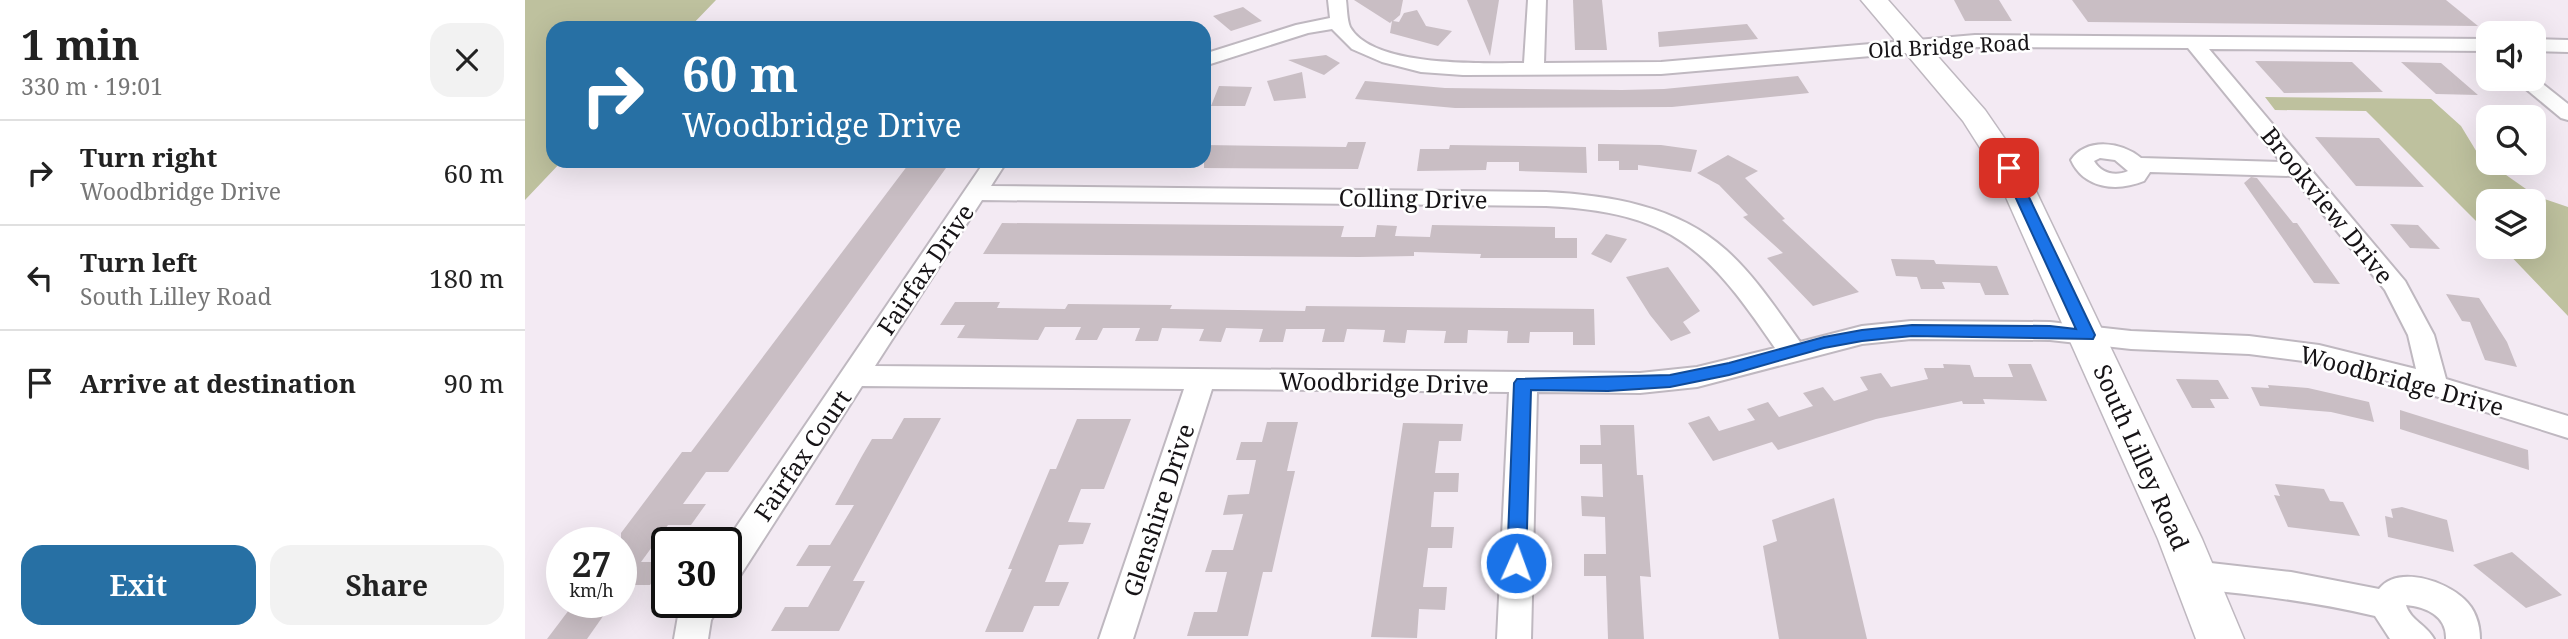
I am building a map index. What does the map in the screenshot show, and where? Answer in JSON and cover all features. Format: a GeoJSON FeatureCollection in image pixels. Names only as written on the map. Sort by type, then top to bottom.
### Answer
{"type":"FeatureCollection","features":[{"type":"Feature","properties":{"kind":"street"},"geometry":{"type":"LineString","coordinates":[[1211,64],[1226,69],[1240,69],[1258,64],[1275,36],[1300,28],[1338,22],[1337,0]]}},
{"type":"Feature","properties":{"kind":"street"},"geometry":{"type":"LineString","coordinates":[[1534,69],[1537,0]]}},
{"type":"Feature","properties":{"kind":"street","name":"South Lilley Road"},"geometry":{"type":"LineString","coordinates":[[1874,0],[1975,116],[1995,144],[2087,335],[2180,539],[2220,639]]}},
{"type":"Feature","properties":{"kind":"street","name":"Old Bridge Road"},"geometry":{"type":"LineString","coordinates":[[1338,22],[1341,29],[1359,45],[1377,54],[1411,64],[1455,69],[1661,68],[1975,41],[2476,47]]}},
{"type":"Feature","properties":{"kind":"street","name":"Brookview Drive"},"geometry":{"type":"LineString","coordinates":[[2194,43],[2396,287],[2421,335],[2433,384]]}},
{"type":"Feature","properties":{"kind":"street"},"geometry":{"type":"LineString","coordinates":[[2546,45],[2568,46]]}},
{"type":"Feature","properties":{"kind":"street"},"geometry":{"type":"LineString","coordinates":[[2539,91],[2568,114]]}},
{"type":"Feature","properties":{"kind":"street"},"geometry":{"type":"LineString","coordinates":[[2137,165],[2299,169]]}},
{"type":"Feature","properties":{"kind":"street","name":"Fairfax Drive"},"geometry":{"type":"LineString","coordinates":[[854,376],[991,168]]}},
{"type":"Feature","properties":{"kind":"street","name":"Colling Drive"},"geometry":{"type":"LineString","coordinates":[[975,193],[1546,199],[1614,206],[1660,221],[1708,247],[1725,264],[1792,351]]}},
{"type":"Feature","properties":{"kind":"street","name":"Woodbridge Drive"},"geometry":{"type":"LineString","coordinates":[[854,376],[1608,384],[1670,381],[1862,335],[1912,330],[2050,331],[2286,349],[2319,354],[2433,384],[2568,427]]}},
{"type":"Feature","properties":{"kind":"street","name":"Fairfax Court"},"geometry":{"type":"LineString","coordinates":[[742,545],[854,376]]}},
{"type":"Feature","properties":{"kind":"street","name":"Glenshire Drive"},"geometry":{"type":"LineString","coordinates":[[1116,639],[1201,380]]}},
{"type":"Feature","properties":{"kind":"street"},"geometry":{"type":"LineString","coordinates":[[1514,639],[1523,383]]}},
{"type":"Feature","properties":{"kind":"street"},"geometry":{"type":"LineString","coordinates":[[2193,575],[2246,579],[2331,592],[2388,605]]}},
{"type":"Feature","properties":{"kind":"street"},"geometry":{"type":"LineString","coordinates":[[2417,639],[2400,628],[2391,616],[2388,605],[2390,597],[2397,591],[2424,593],[2451,608],[2461,620],[2465,631],[2463,639]]}},
{"type":"Feature","properties":{"kind":"street"},"geometry":{"type":"LineString","coordinates":[[691,639],[695,618]]}},
{"type":"Feature","properties":{"kind":"green space"},"geometry":{"type":"Polygon","coordinates":[[[525,0],[716,0],[696,21],[546,21],[546,168],[555,168],[525,200],[525,0]]]}},
{"type":"Feature","properties":{"kind":"green space"},"geometry":{"type":"Polygon","coordinates":[[[2265,97],[2431,99],[2461,126],[2476,151],[2476,175],[2506,175],[2526,189],[2476,189],[2476,221],[2366,111],[2275,110],[2265,97]]]}},
{"type":"Feature","properties":{"kind":"green space"},"geometry":{"type":"Polygon","coordinates":[[[2546,199],[2568,207],[2568,316],[2513,259],[2546,259],[2546,199]]]}},
{"type":"Feature","properties":{"kind":"building"},"geometry":{"type":"Polygon","coordinates":[[[1354,0],[1403,0],[1400,15],[1393,21],[1399,22],[1404,13],[1417,10],[1426,26],[1452,31],[1438,46],[1390,33],[1392,21],[1390,23],[1354,0]]]}},
{"type":"Feature","properties":{"kind":"building"},"geometry":{"type":"Polygon","coordinates":[[[1467,0],[1499,0],[1490,56],[1467,0]]]}},
{"type":"Feature","properties":{"kind":"building"},"geometry":{"type":"Polygon","coordinates":[[[1573,0],[1602,0],[1607,50],[1575,50],[1573,0]]]}},
{"type":"Feature","properties":{"kind":"building"},"geometry":{"type":"Polygon","coordinates":[[[1954,0],[1999,0],[2012,21],[1965,21],[1954,0]]]}},
{"type":"Feature","properties":{"kind":"building"},"geometry":{"type":"Polygon","coordinates":[[[2072,0],[2446,0],[2476,26],[2088,22],[2072,0]]]}},
{"type":"Feature","properties":{"kind":"building"},"geometry":{"type":"Polygon","coordinates":[[[1243,7],[1262,21],[1231,31],[1213,16],[1243,7]]]}},
{"type":"Feature","properties":{"kind":"building"},"geometry":{"type":"Polygon","coordinates":[[[1747,24],[1758,39],[1659,47],[1658,32],[1747,24]]]}},
{"type":"Feature","properties":{"kind":"building"},"geometry":{"type":"Polygon","coordinates":[[[1326,55],[1340,63],[1324,75],[1288,60],[1326,55]]]}},
{"type":"Feature","properties":{"kind":"building"},"geometry":{"type":"Polygon","coordinates":[[[2255,61],[2352,62],[2383,92],[2284,93],[2255,61]]]}},
{"type":"Feature","properties":{"kind":"building"},"geometry":{"type":"Polygon","coordinates":[[[2401,62],[2441,63],[2478,95],[2436,94],[2401,62]]]}},
{"type":"Feature","properties":{"kind":"building"},"geometry":{"type":"Polygon","coordinates":[[[1302,72],[1306,98],[1274,101],[1267,81],[1302,72]]]}},
{"type":"Feature","properties":{"kind":"building"},"geometry":{"type":"Polygon","coordinates":[[[1798,76],[1809,93],[1672,107],[1455,108],[1355,99],[1365,81],[1445,88],[1622,90],[1664,89],[1798,76]]]}},
{"type":"Feature","properties":{"kind":"building"},"geometry":{"type":"Polygon","coordinates":[[[1219,86],[1252,87],[1245,106],[1211,106],[1219,86]]]}},
{"type":"Feature","properties":{"kind":"building"},"geometry":{"type":"Polygon","coordinates":[[[2315,137],[2379,138],[2424,187],[2356,186],[2315,137]]]}},
{"type":"Feature","properties":{"kind":"building"},"geometry":{"type":"Polygon","coordinates":[[[1348,142],[1366,142],[1358,169],[1204,168],[1211,168],[1211,145],[1346,147],[1348,142]]]}},
{"type":"Feature","properties":{"kind":"building"},"geometry":{"type":"Polygon","coordinates":[[[1598,144],[1661,145],[1697,150],[1691,172],[1638,165],[1638,170],[1619,170],[1619,161],[1598,161],[1598,144]]]}},
{"type":"Feature","properties":{"kind":"building"},"geometry":{"type":"Polygon","coordinates":[[[1450,145],[1586,147],[1587,173],[1519,171],[1519,162],[1487,162],[1486,170],[1417,171],[1420,149],[1449,149],[1450,145]]]}},
{"type":"Feature","properties":{"kind":"building"},"geometry":{"type":"Polygon","coordinates":[[[1728,155],[1758,171],[1745,178],[1785,219],[1782,220],[1859,292],[1813,306],[1767,258],[1783,253],[1743,217],[1748,215],[1719,185],[1697,173],[1728,155]]]}},
{"type":"Feature","properties":{"kind":"building"},"geometry":{"type":"Polygon","coordinates":[[[906,168],[946,168],[728,472],[706,472],[683,504],[706,504],[691,525],[651,527],[651,548],[641,562],[651,562],[651,584],[637,585],[637,527],[626,527],[682,452],[691,452],[906,168]]]}},
{"type":"Feature","properties":{"kind":"building"},"geometry":{"type":"Polygon","coordinates":[[[2251,177],[2257,178],[2293,223],[2297,223],[2340,284],[2314,283],[2244,183],[2251,177]]]}},
{"type":"Feature","properties":{"kind":"building"},"geometry":{"type":"Polygon","coordinates":[[[1002,223],[1344,226],[1341,237],[1375,237],[1377,225],[1397,226],[1395,236],[1430,237],[1432,225],[1555,227],[1555,238],[1577,238],[1577,258],[1480,258],[1481,254],[1414,252],[1414,256],[1359,257],[983,254],[1002,223]]]}},
{"type":"Feature","properties":{"kind":"building"},"geometry":{"type":"Polygon","coordinates":[[[2390,224],[2418,225],[2440,249],[2410,248],[2390,224]]]}},
{"type":"Feature","properties":{"kind":"building"},"geometry":{"type":"Polygon","coordinates":[[[1606,234],[1627,239],[1611,263],[1591,254],[1606,234]]]}},
{"type":"Feature","properties":{"kind":"building"},"geometry":{"type":"Polygon","coordinates":[[[1891,259],[1997,266],[2009,295],[1985,295],[1980,283],[1942,282],[1945,289],[1921,289],[1917,277],[1896,276],[1891,259]]]}},
{"type":"Feature","properties":{"kind":"building"},"geometry":{"type":"Polygon","coordinates":[[[1668,267],[1700,311],[1683,322],[1691,333],[1671,341],[1650,315],[1626,277],[1668,267]]]}},
{"type":"Feature","properties":{"kind":"building"},"geometry":{"type":"Polygon","coordinates":[[[2446,294],[2479,298],[2507,342],[2517,367],[2485,360],[2470,322],[2462,321],[2446,294]]]}},
{"type":"Feature","properties":{"kind":"building"},"geometry":{"type":"Polygon","coordinates":[[[955,302],[1000,302],[997,308],[1065,309],[1068,304],[1305,311],[1306,306],[1594,309],[1595,345],[1573,345],[1573,332],[1530,332],[1529,343],[1507,343],[1508,331],[1468,330],[1467,343],[1444,343],[1446,331],[1407,330],[1405,343],[1383,342],[1385,330],[1347,329],[1344,342],[1322,342],[1325,329],[1286,329],[1283,342],[1259,342],[1263,329],[1226,328],[1221,342],[1199,341],[1204,329],[1162,328],[1158,341],[1135,341],[1140,328],[1103,328],[1097,340],[1075,340],[1081,327],[1045,327],[1038,340],[957,338],[965,325],[940,325],[955,302]]]}},
{"type":"Feature","properties":{"kind":"building"},"geometry":{"type":"Polygon","coordinates":[[[1943,364],[1970,365],[1974,377],[2013,377],[2008,364],[2031,364],[2047,401],[1983,399],[1985,404],[1963,404],[1962,401],[1876,419],[1778,450],[1772,442],[1713,461],[1688,423],[1709,416],[1719,431],[1755,420],[1747,409],[1768,402],[1779,417],[1813,406],[1803,393],[1823,387],[1834,401],[1868,390],[1860,377],[1881,373],[1891,387],[1928,379],[1924,368],[1944,368],[1943,364]]]}},
{"type":"Feature","properties":{"kind":"building"},"geometry":{"type":"Polygon","coordinates":[[[2176,379],[2218,380],[2229,399],[2210,399],[2215,408],[2192,408],[2176,379]]]}},
{"type":"Feature","properties":{"kind":"building"},"geometry":{"type":"Polygon","coordinates":[[[2268,385],[2308,388],[2369,402],[2374,422],[2331,412],[2260,406],[2251,387],[2269,388],[2268,385]]]}},
{"type":"Feature","properties":{"kind":"building"},"geometry":{"type":"Polygon","coordinates":[[[2400,410],[2528,450],[2529,470],[2400,429],[2400,410]]]}},
{"type":"Feature","properties":{"kind":"building"},"geometry":{"type":"Polygon","coordinates":[[[904,418],[941,418],[853,581],[865,581],[839,631],[771,631],[785,607],[808,607],[831,566],[796,566],[809,545],[830,545],[854,505],[835,505],[862,456],[872,439],[892,439],[904,418]]]}},
{"type":"Feature","properties":{"kind":"building"},"geometry":{"type":"Polygon","coordinates":[[[1077,419],[1131,419],[1104,489],[1081,489],[1068,522],[1091,523],[1083,544],[1059,545],[1045,582],[1069,582],[1059,606],[1034,606],[1023,632],[985,632],[1050,469],[1056,469],[1077,419]]]}},
{"type":"Feature","properties":{"kind":"building"},"geometry":{"type":"Polygon","coordinates":[[[1267,422],[1298,422],[1287,471],[1295,471],[1272,572],[1263,572],[1248,636],[1187,636],[1194,612],[1217,612],[1227,572],[1205,572],[1212,550],[1233,550],[1243,514],[1223,515],[1228,495],[1249,494],[1256,460],[1236,460],[1241,442],[1262,442],[1267,422]]]}},
{"type":"Feature","properties":{"kind":"building"},"geometry":{"type":"Polygon","coordinates":[[[1403,423],[1463,424],[1461,441],[1439,441],[1435,473],[1459,473],[1458,492],[1434,492],[1431,527],[1454,527],[1452,548],[1428,548],[1423,587],[1447,587],[1445,610],[1419,609],[1417,638],[1371,637],[1403,423]]]}},
{"type":"Feature","properties":{"kind":"building"},"geometry":{"type":"Polygon","coordinates":[[[1600,425],[1634,425],[1637,475],[1643,475],[1651,577],[1640,576],[1644,639],[1608,639],[1606,576],[1584,576],[1584,554],[1606,554],[1605,517],[1582,516],[1581,496],[1603,497],[1602,464],[1580,464],[1580,445],[1601,445],[1600,425]]]}},
{"type":"Feature","properties":{"kind":"building"},"geometry":{"type":"Polygon","coordinates":[[[2275,484],[2324,489],[2330,501],[2343,502],[2360,536],[2288,527],[2274,495],[2280,496],[2275,484]]]}},
{"type":"Feature","properties":{"kind":"building"},"geometry":{"type":"Polygon","coordinates":[[[1834,498],[1867,639],[1779,639],[1763,546],[1777,541],[1772,520],[1834,498]]]}},
{"type":"Feature","properties":{"kind":"building"},"geometry":{"type":"Polygon","coordinates":[[[2402,507],[2447,520],[2454,552],[2388,537],[2385,516],[2393,518],[2391,509],[2402,507]]]}},
{"type":"Feature","properties":{"kind":"building"},"geometry":{"type":"Polygon","coordinates":[[[2512,552],[2562,595],[2526,608],[2473,565],[2512,552]]]}},
{"type":"Feature","properties":{"kind":"building"},"geometry":{"type":"Polygon","coordinates":[[[563,618],[602,618],[587,639],[547,639],[563,618]]]}},
{"type":"Feature","properties":{"kind":"route"},"geometry":{"type":"LineString","coordinates":[[1516,563],[1523,383],[1608,384],[1670,381],[1729,369],[1824,343],[1862,335],[1912,330],[2050,331],[2087,335],[2009,168]]}}]}
